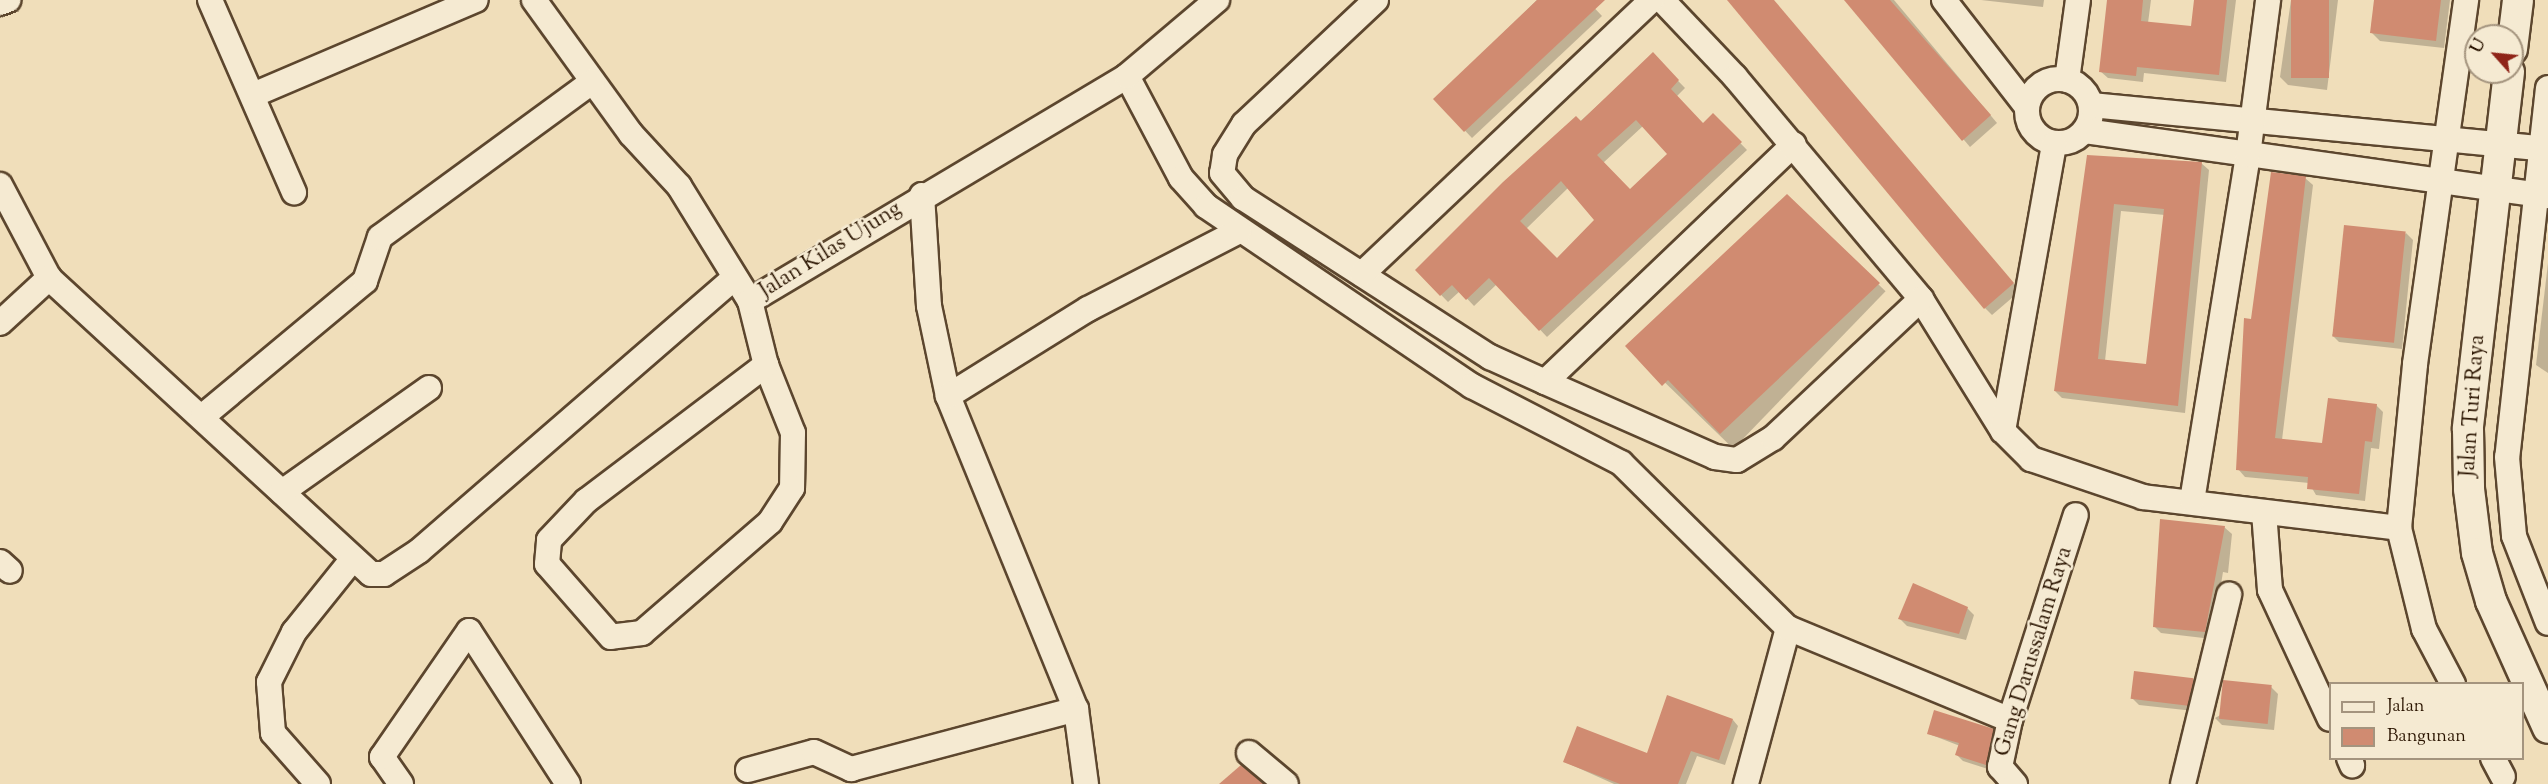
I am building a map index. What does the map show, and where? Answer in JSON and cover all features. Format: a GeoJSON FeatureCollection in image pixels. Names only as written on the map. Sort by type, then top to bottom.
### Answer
{"type":"FeatureCollection","features":[{"type":"Feature","properties":{"kind":"street"},"geometry":{"type":"LineString","coordinates":[[0,3],[8,0]]}},
{"type":"Feature","properties":{"kind":"street"},"geometry":{"type":"LineString","coordinates":[[210,0],[294,192]]}},
{"type":"Feature","properties":{"kind":"street"},"geometry":{"type":"LineString","coordinates":[[253,95],[476,0]]}},
{"type":"Feature","properties":{"kind":"street"},"geometry":{"type":"LineString","coordinates":[[534,0],[592,82],[679,186],[750,301]]}},
{"type":"Feature","properties":{"kind":"street","name":"Jalan Kilas Ujung"},"geometry":{"type":"LineString","coordinates":[[766,364],[586,501],[549,540],[547,564],[603,632],[620,639],[642,633],[770,522],[787,500],[793,433],[766,364],[750,301],[921,195],[1127,76],[1217,0]]}},
{"type":"Feature","properties":{"kind":"street"},"geometry":{"type":"LineString","coordinates":[[1376,0],[1244,124],[1222,165],[1229,184],[1243,198],[1490,357],[1715,458],[1737,460],[1773,438],[1921,299]]}},
{"type":"Feature","properties":{"kind":"street"},"geometry":{"type":"LineString","coordinates":[[1362,274],[1652,0]]}},
{"type":"Feature","properties":{"kind":"street"},"geometry":{"type":"LineString","coordinates":[[1662,0],[1794,144],[1921,299],[2003,431],[2047,469],[2143,497],[2192,501],[2399,528]]}},
{"type":"Feature","properties":{"kind":"street"},"geometry":{"type":"LineString","coordinates":[[1944,0],[2027,106],[2031,126],[2054,144]]}},
{"type":"Feature","properties":{"kind":"street"},"geometry":{"type":"LineString","coordinates":[[2067,80],[2078,0]]}},
{"type":"Feature","properties":{"kind":"street"},"geometry":{"type":"LineString","coordinates":[[2192,501],[2248,155],[2268,0]]}},
{"type":"Feature","properties":{"kind":"street"},"geometry":{"type":"LineString","coordinates":[[2452,682],[2424,629],[2399,528],[2439,184],[2466,0]]}},
{"type":"Feature","properties":{"kind":"street"},"geometry":{"type":"LineString","coordinates":[[2515,24],[2518,0]]}},
{"type":"Feature","properties":{"kind":"street"},"geometry":{"type":"LineString","coordinates":[[1127,76],[1181,178],[1239,231],[1472,386],[1621,463],[1788,628],[2010,720]]}},
{"type":"Feature","properties":{"kind":"street"},"geometry":{"type":"LineString","coordinates":[[2027,106],[2037,88],[2067,80],[2082,89],[2091,105],[2085,131]]}},
{"type":"Feature","properties":{"kind":"street"},"geometry":{"type":"LineString","coordinates":[[203,416],[364,281],[380,237],[592,82]]}},
{"type":"Feature","properties":{"kind":"street","name":"Jalan Turi Raya"},"geometry":{"type":"LineString","coordinates":[[2507,84],[2469,429],[2469,489],[2477,553],[2491,601],[2548,728]]}},
{"type":"Feature","properties":{"kind":"street"},"geometry":{"type":"LineString","coordinates":[[2548,88],[2540,195],[2507,457],[2514,536],[2548,623]]}},
{"type":"Feature","properties":{"kind":"street"},"geometry":{"type":"LineString","coordinates":[[2091,105],[2543,149]]}},
{"type":"Feature","properties":{"kind":"street"},"geometry":{"type":"LineString","coordinates":[[2054,144],[2085,131],[2439,184],[2540,195]]}},
{"type":"Feature","properties":{"kind":"street"},"geometry":{"type":"LineString","coordinates":[[1545,382],[1794,144]]}},
{"type":"Feature","properties":{"kind":"street"},"geometry":{"type":"LineString","coordinates":[[2003,431],[2054,144]]}},
{"type":"Feature","properties":{"kind":"street"},"geometry":{"type":"LineString","coordinates":[[0,185],[49,278],[203,416],[351,561],[371,574],[384,574],[419,551],[734,278]]}},
{"type":"Feature","properties":{"kind":"street"},"geometry":{"type":"LineString","coordinates":[[921,195],[928,306],[948,396],[1076,709],[1086,784]]}},
{"type":"Feature","properties":{"kind":"street"},"geometry":{"type":"LineString","coordinates":[[948,396],[1088,309],[1239,231]]}},
{"type":"Feature","properties":{"kind":"street"},"geometry":{"type":"LineString","coordinates":[[0,323],[49,278]]}},
{"type":"Feature","properties":{"kind":"street"},"geometry":{"type":"LineString","coordinates":[[282,492],[429,388]]}},
{"type":"Feature","properties":{"kind":"street"},"geometry":{"type":"LineString","coordinates":[[2264,512],[2270,590],[2329,715]]}},
{"type":"Feature","properties":{"kind":"street","name":"Gang Darussalam Raya"},"geometry":{"type":"LineString","coordinates":[[2014,784],[2000,767],[2010,720],[2076,515]]}},
{"type":"Feature","properties":{"kind":"street"},"geometry":{"type":"LineString","coordinates":[[318,784],[273,734],[269,682],[294,632],[351,561]]}},
{"type":"Feature","properties":{"kind":"street"},"geometry":{"type":"LineString","coordinates":[[2183,784],[2229,595]]}},
{"type":"Feature","properties":{"kind":"street"},"geometry":{"type":"LineString","coordinates":[[1746,784],[1788,628]]}},
{"type":"Feature","properties":{"kind":"street"},"geometry":{"type":"LineString","coordinates":[[401,784],[382,757],[469,631],[568,784]]}},
{"type":"Feature","properties":{"kind":"street"},"geometry":{"type":"LineString","coordinates":[[748,770],[814,752],[851,769],[1076,709]]}},
{"type":"Feature","properties":{"kind":"street"},"geometry":{"type":"LineString","coordinates":[[1249,753],[1286,784]]}},
{"type":"Feature","properties":{"kind":"building"},"geometry":{"type":"Polygon","coordinates":[[[1537,0],[1605,0],[1464,132],[1433,99],[1537,0]]]}},
{"type":"Feature","properties":{"kind":"building"},"geometry":{"type":"Polygon","coordinates":[[[1727,0],[1774,0],[2014,283],[1984,309],[1727,0]]]}},
{"type":"Feature","properties":{"kind":"building"},"geometry":{"type":"Polygon","coordinates":[[[1844,0],[1890,0],[1991,115],[1962,141],[1844,0]]]}},
{"type":"Feature","properties":{"kind":"building"},"geometry":{"type":"Polygon","coordinates":[[[2107,0],[2143,0],[2141,21],[2191,26],[2194,0],[2227,0],[2219,75],[2137,67],[2136,76],[2099,72],[2107,0]]]}},
{"type":"Feature","properties":{"kind":"building"},"geometry":{"type":"Polygon","coordinates":[[[2291,0],[2329,0],[2329,78],[2291,78],[2291,0]]]}},
{"type":"Feature","properties":{"kind":"building"},"geometry":{"type":"Polygon","coordinates":[[[2374,0],[2441,0],[2436,41],[2370,33],[2374,0]]]}},
{"type":"Feature","properties":{"kind":"building"},"geometry":{"type":"Polygon","coordinates":[[[1653,52],[1679,80],[1671,89],[1703,123],[1713,113],[1742,142],[1539,331],[1489,278],[1466,300],[1452,285],[1440,296],[1415,270],[1503,182],[1576,116],[1581,121],[1653,52]],[[1636,120],[1597,155],[1630,189],[1667,154],[1636,120]],[[1561,181],[1520,221],[1557,258],[1594,220],[1561,181]]]}},
{"type":"Feature","properties":{"kind":"building"},"geometry":{"type":"Polygon","coordinates":[[[2087,155],[2202,162],[2178,406],[2054,391],[2087,155]],[[2114,204],[2098,359],[2146,364],[2164,209],[2114,204]]]}},
{"type":"Feature","properties":{"kind":"building"},"geometry":{"type":"Polygon","coordinates":[[[2271,172],[2306,176],[2275,438],[2322,443],[2328,398],[2377,404],[2372,442],[2365,441],[2359,494],[2307,489],[2308,477],[2236,470],[2244,318],[2251,319],[2271,172]]]}},
{"type":"Feature","properties":{"kind":"building"},"geometry":{"type":"Polygon","coordinates":[[[1787,194],[1880,283],[1720,434],[1668,380],[1662,386],[1625,346],[1787,194]]]}},
{"type":"Feature","properties":{"kind":"building"},"geometry":{"type":"Polygon","coordinates":[[[2344,225],[2406,231],[2394,343],[2332,336],[2344,225]]]}},
{"type":"Feature","properties":{"kind":"building"},"geometry":{"type":"Polygon","coordinates":[[[2160,519],[2225,526],[2205,632],[2153,627],[2160,519]]]}},
{"type":"Feature","properties":{"kind":"building"},"geometry":{"type":"Polygon","coordinates":[[[1913,583],[1968,607],[1959,634],[1898,619],[1913,583]]]}},
{"type":"Feature","properties":{"kind":"building"},"geometry":{"type":"Polygon","coordinates":[[[2134,671],[2194,678],[2190,706],[2131,699],[2134,671]]]}},
{"type":"Feature","properties":{"kind":"building"},"geometry":{"type":"Polygon","coordinates":[[[2223,680],[2272,685],[2268,724],[2219,719],[2223,680]]]}},
{"type":"Feature","properties":{"kind":"building"},"geometry":{"type":"Polygon","coordinates":[[[1667,695],[1733,719],[1719,760],[1691,751],[1678,784],[1620,784],[1563,762],[1577,726],[1647,753],[1667,695]]]}},
{"type":"Feature","properties":{"kind":"building"},"geometry":{"type":"Polygon","coordinates":[[[1934,710],[1994,729],[1986,765],[1955,755],[1959,743],[1927,734],[1934,710]]]}},
{"type":"Feature","properties":{"kind":"building"},"geometry":{"type":"Polygon","coordinates":[[[1241,765],[1264,784],[1219,784],[1241,765]]]}}]}
